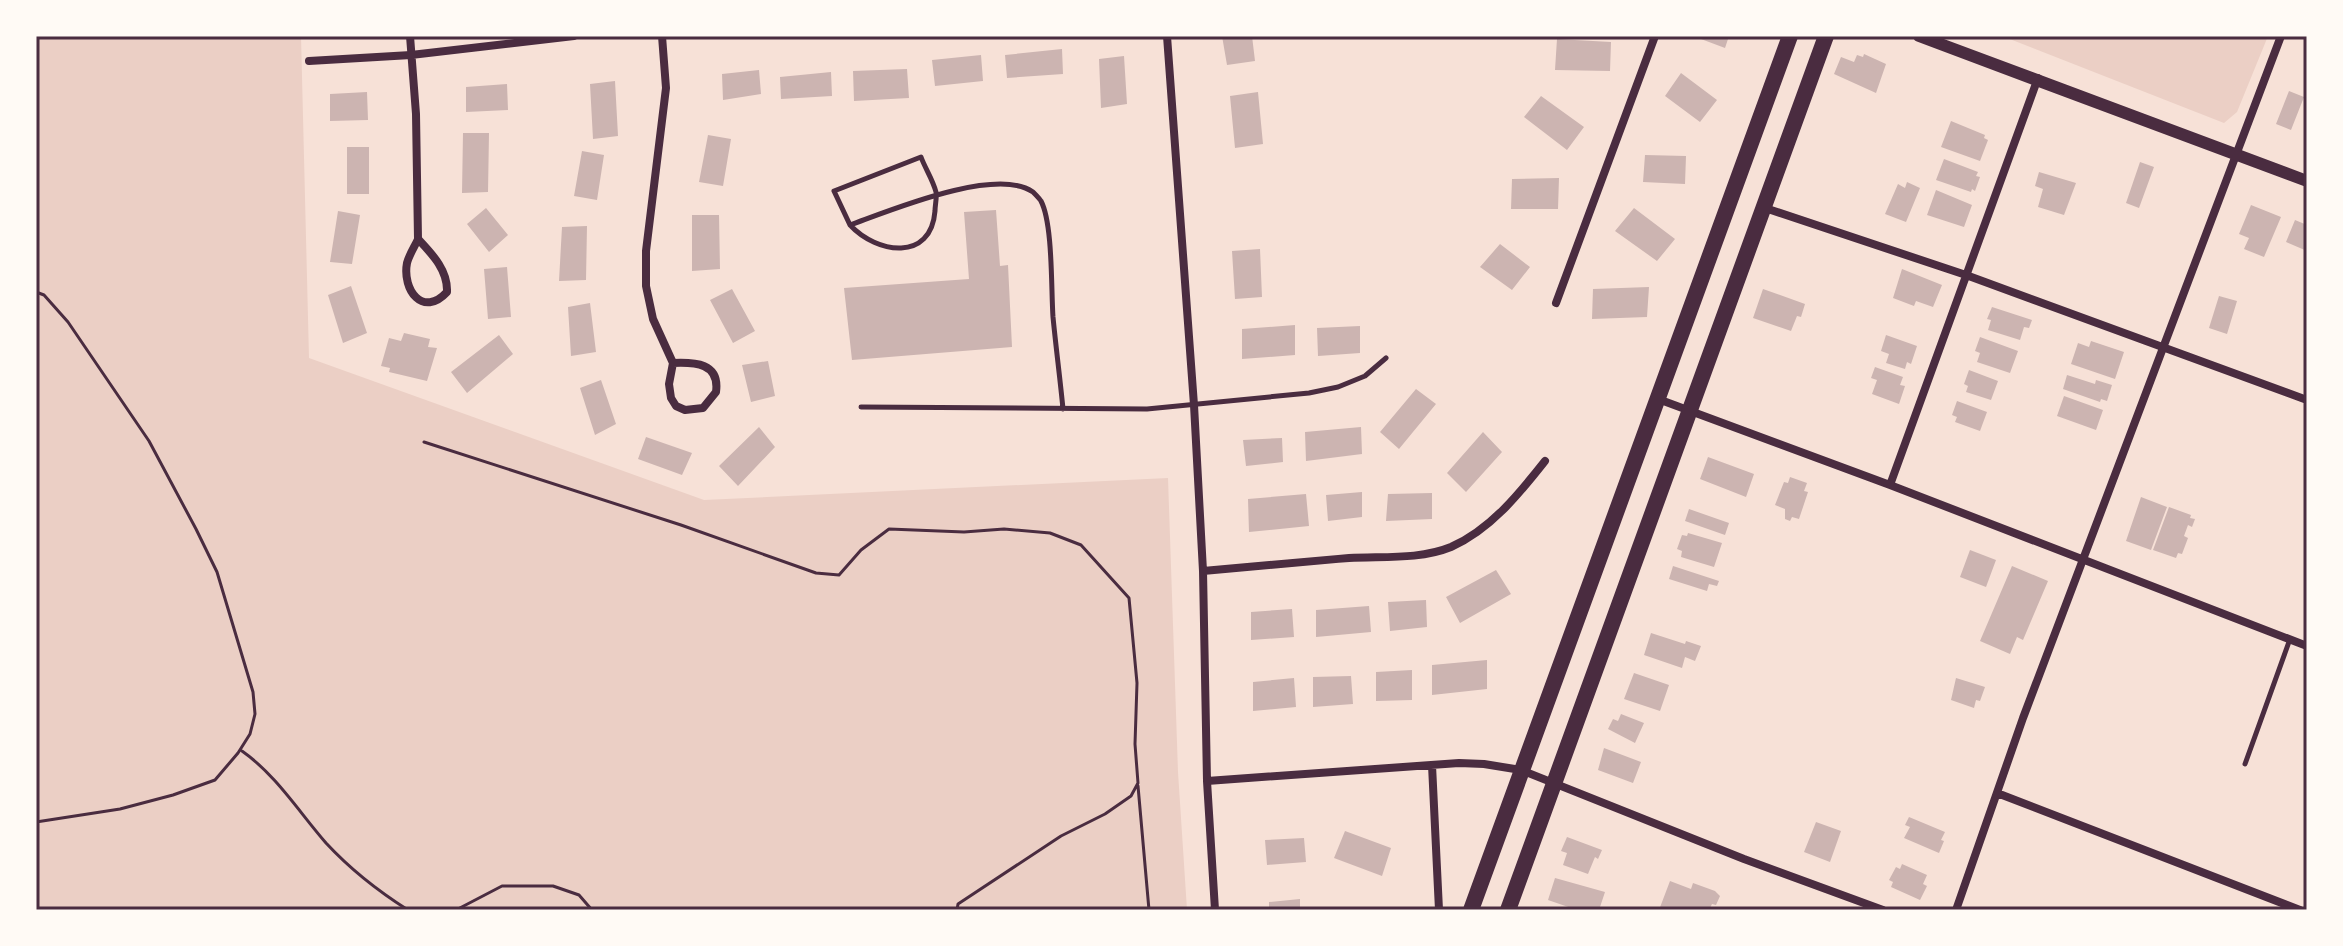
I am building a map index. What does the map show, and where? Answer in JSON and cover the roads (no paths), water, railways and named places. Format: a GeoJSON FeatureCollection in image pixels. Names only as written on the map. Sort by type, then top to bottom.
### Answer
{"type":"FeatureCollection","features":[{"type":"Feature","properties":{"kind":"highway"},"geometry":{"type":"LineString","coordinates":[[1471,910],[1790,36]]}},
{"type":"Feature","properties":{"kind":"highway"},"geometry":{"type":"LineString","coordinates":[[1508,910],[1826,36]]}},
{"type":"Feature","properties":{"kind":"street"},"geometry":{"type":"LineString","coordinates":[[410,36],[418,239],[408,261],[409,287],[415,297],[424,303],[433,302],[447,292],[448,282],[437,260],[418,239]]}},
{"type":"Feature","properties":{"kind":"street"},"geometry":{"type":"LineString","coordinates":[[309,61],[411,55],[574,36]]}},
{"type":"Feature","properties":{"kind":"street"},"geometry":{"type":"LineString","coordinates":[[662,36],[666,88],[646,251],[646,286],[653,319],[673,363],[669,384],[671,398],[676,406],[685,410],[703,408],[716,392],[715,375],[700,363],[673,363]]}},
{"type":"Feature","properties":{"kind":"street"},"geometry":{"type":"LineString","coordinates":[[1167,36],[1194,405],[1203,571],[1207,781],[1215,910]]}},
{"type":"Feature","properties":{"kind":"street"},"geometry":{"type":"LineString","coordinates":[[1556,303],[1655,36]]}},
{"type":"Feature","properties":{"kind":"street"},"geometry":{"type":"LineString","coordinates":[[1919,36],[2307,181]]}},
{"type":"Feature","properties":{"kind":"street"},"geometry":{"type":"LineString","coordinates":[[1956,910],[2082,560],[2281,36]]}},
{"type":"Feature","properties":{"kind":"street"},"geometry":{"type":"LineString","coordinates":[[1890,485],[2038,78]]}},
{"type":"Feature","properties":{"kind":"street"},"geometry":{"type":"LineString","coordinates":[[1765,208],[1966,275],[2307,400]]}},
{"type":"Feature","properties":{"kind":"street"},"geometry":{"type":"LineString","coordinates":[[1658,399],[2307,646]]}},
{"type":"Feature","properties":{"kind":"street"},"geometry":{"type":"LineString","coordinates":[[1203,571],[1348,558],[1428,555],[1459,543],[1488,522],[1517,498],[1545,461]]}},
{"type":"Feature","properties":{"kind":"street"},"geometry":{"type":"LineString","coordinates":[[1207,781],[1432,765],[1484,764],[1521,770],[1744,859],[1883,910]]}},
{"type":"Feature","properties":{"kind":"street"},"geometry":{"type":"LineString","coordinates":[[1432,765],[1439,910]]}},
{"type":"Feature","properties":{"kind":"street"},"geometry":{"type":"LineString","coordinates":[[1997,793],[2300,910]]}},
{"type":"Feature","properties":{"kind":"lane"},"geometry":{"type":"LineString","coordinates":[[921,157],[936,193],[934,222],[928,235],[916,246],[897,248],[862,238],[850,225],[834,191],[921,157]]}},
{"type":"Feature","properties":{"kind":"lane"},"geometry":{"type":"LineString","coordinates":[[850,225],[936,193],[990,186],[1017,186],[1032,192],[1041,201],[1047,223],[1063,409]]}},
{"type":"Feature","properties":{"kind":"lane"},"geometry":{"type":"LineString","coordinates":[[861,407],[1147,409],[1194,405],[1338,387],[1365,376],[1386,358]]}},
{"type":"Feature","properties":{"kind":"lane"},"geometry":{"type":"LineString","coordinates":[[2245,764],[2290,639]]}}]}
